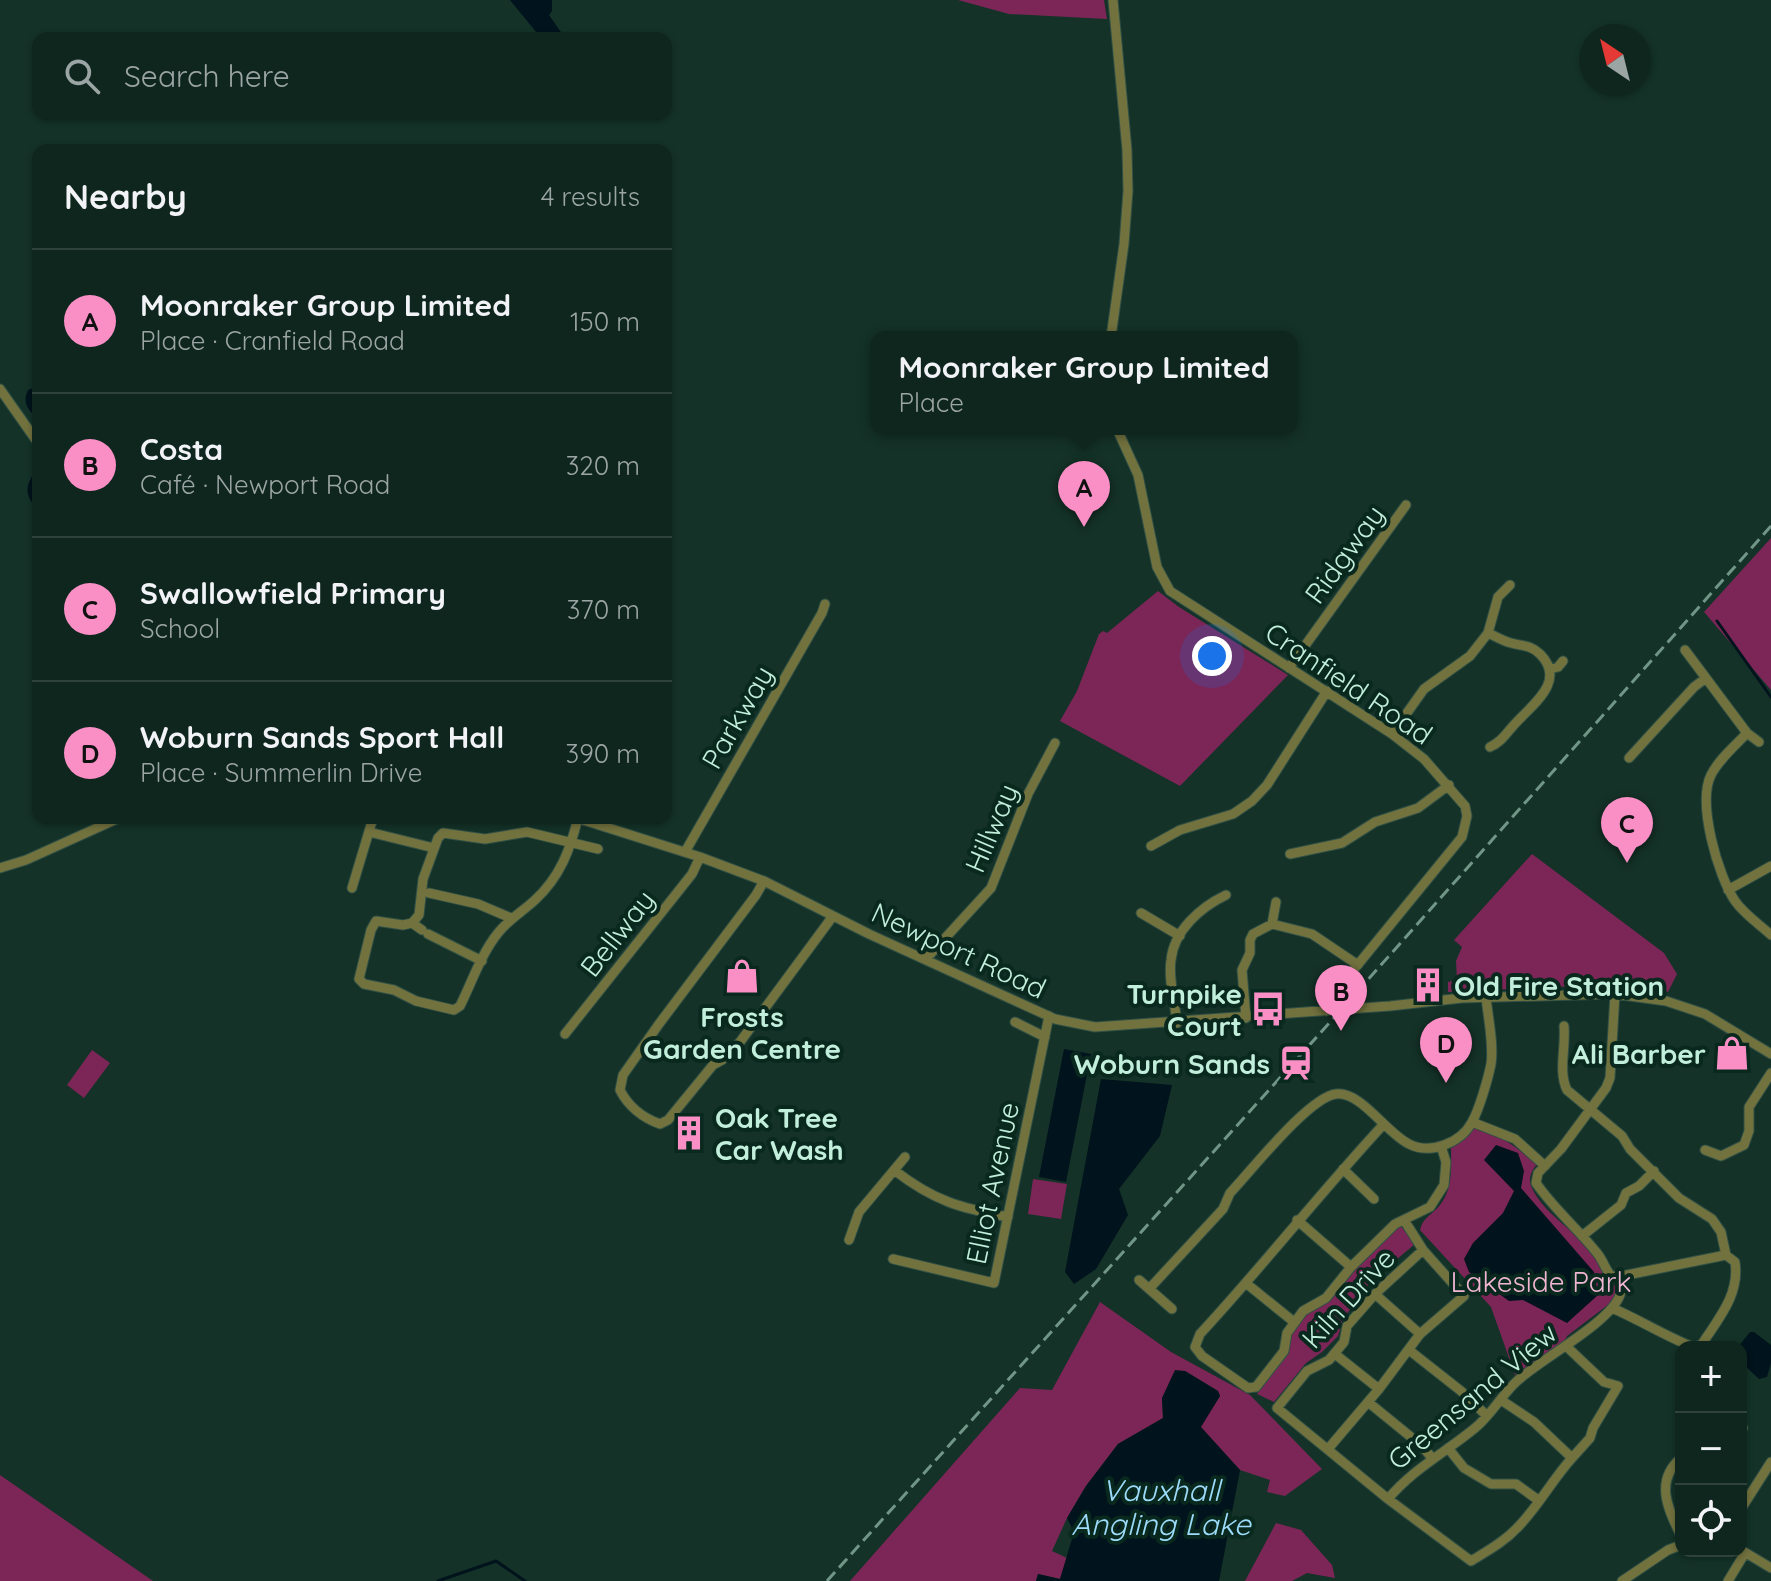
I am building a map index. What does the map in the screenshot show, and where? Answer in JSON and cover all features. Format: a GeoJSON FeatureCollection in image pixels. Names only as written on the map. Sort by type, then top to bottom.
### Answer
{"type":"FeatureCollection","features":[{"type":"Feature","properties":{"kind":"street"},"geometry":{"type":"LineString","coordinates":[[1112,331],[1128,191],[1113,0]]}},
{"type":"Feature","properties":{"kind":"street"},"geometry":{"type":"LineString","coordinates":[[0,389],[32,434]]}},
{"type":"Feature","properties":{"kind":"street","name":"Cranfield Road"},"geometry":{"type":"LineString","coordinates":[[1120,435],[1138,475],[1154,559],[1165,585],[1176,596],[1392,734],[1424,759],[1465,806],[1467,816],[1462,837],[1329,1000],[1326,1011]]}},
{"type":"Feature","properties":{"kind":"street","name":"Ridgway"},"geometry":{"type":"LineString","coordinates":[[1289,668],[1406,505]]}},
{"type":"Feature","properties":{"kind":"street"},"geometry":{"type":"LineString","coordinates":[[1392,734],[1424,689],[1470,656],[1488,633],[1498,597],[1510,585]]}},
{"type":"Feature","properties":{"kind":"street","name":"Parkway"},"geometry":{"type":"LineString","coordinates":[[685,852],[825,604]]}},
{"type":"Feature","properties":{"kind":"street"},"geometry":{"type":"LineString","coordinates":[[1488,633],[1509,643],[1532,647],[1550,669],[1547,689],[1539,702],[1500,742],[1490,747]]}},
{"type":"Feature","properties":{"kind":"street"},"geometry":{"type":"LineString","coordinates":[[1685,650],[1747,733],[1759,742]]}},
{"type":"Feature","properties":{"kind":"street"},"geometry":{"type":"LineString","coordinates":[[1550,669],[1558,667],[1563,661]]}},
{"type":"Feature","properties":{"kind":"street"},"geometry":{"type":"LineString","coordinates":[[1629,758],[1694,687],[1706,678]]}},
{"type":"Feature","properties":{"kind":"street"},"geometry":{"type":"LineString","coordinates":[[1151,846],[1180,830],[1233,814],[1252,801],[1267,785],[1327,691]]}},
{"type":"Feature","properties":{"kind":"street"},"geometry":{"type":"LineString","coordinates":[[1747,733],[1712,773],[1705,796],[1718,863],[1728,890],[1737,904],[1771,935]]}},
{"type":"Feature","properties":{"kind":"street","name":"Hillway"},"geometry":{"type":"LineString","coordinates":[[926,959],[991,888],[1028,794],[1055,743]]}},
{"type":"Feature","properties":{"kind":"street"},"geometry":{"type":"LineString","coordinates":[[1290,854],[1342,843],[1375,822],[1418,808],[1449,785]]}},
{"type":"Feature","properties":{"kind":"street"},"geometry":{"type":"LineString","coordinates":[[0,868],[26,860],[106,824]]}},
{"type":"Feature","properties":{"kind":"street"},"geometry":{"type":"LineString","coordinates":[[352,888],[371,824]]}},
{"type":"Feature","properties":{"kind":"street"},"geometry":{"type":"LineString","coordinates":[[576,824],[572,842],[568,859],[536,899],[511,918],[495,937],[460,1006],[454,1010],[416,1001],[394,990],[364,984],[359,979],[376,921],[403,925],[412,923],[419,915],[423,879],[440,836],[447,832],[485,839],[527,832],[572,842],[598,849]]}},
{"type":"Feature","properties":{"kind":"street","name":"Newport Road"},"geometry":{"type":"LineString","coordinates":[[597,824],[764,881],[1049,1016],[1095,1027],[1246,1018],[1486,997],[1615,994],[1666,1001],[1705,1014],[1771,1054]]}},
{"type":"Feature","properties":{"kind":"street"},"geometry":{"type":"LineString","coordinates":[[369,832],[434,848]]}},
{"type":"Feature","properties":{"kind":"street","name":"Bellway"},"geometry":{"type":"LineString","coordinates":[[565,1034],[692,874],[700,857]]}},
{"type":"Feature","properties":{"kind":"street"},"geometry":{"type":"LineString","coordinates":[[1728,890],[1771,866]]}},
{"type":"Feature","properties":{"kind":"street"},"geometry":{"type":"LineString","coordinates":[[764,881],[623,1075],[620,1090],[627,1103],[650,1120],[660,1124],[668,1120],[713,1065],[740,1042],[833,916]]}},
{"type":"Feature","properties":{"kind":"street"},"geometry":{"type":"LineString","coordinates":[[429,893],[478,904],[511,918]]}},
{"type":"Feature","properties":{"kind":"street"},"geometry":{"type":"LineString","coordinates":[[1177,1023],[1170,962],[1174,947],[1193,917],[1205,905],[1226,895]]}},
{"type":"Feature","properties":{"kind":"street"},"geometry":{"type":"LineString","coordinates":[[1272,924],[1276,902]]}},
{"type":"Feature","properties":{"kind":"street"},"geometry":{"type":"LineString","coordinates":[[1141,913],[1180,936]]}},
{"type":"Feature","properties":{"kind":"street"},"geometry":{"type":"LineString","coordinates":[[412,923],[482,961]]}},
{"type":"Feature","properties":{"kind":"street"},"geometry":{"type":"LineString","coordinates":[[1246,1018],[1242,970],[1250,953],[1250,940],[1253,934],[1272,924],[1312,934],[1358,965]]}},
{"type":"Feature","properties":{"kind":"street"},"geometry":{"type":"LineString","coordinates":[[1615,994],[1610,1078],[1590,1111],[1538,1173],[1536,1183],[1599,1256],[1611,1276],[1726,1255]]}},
{"type":"Feature","properties":{"kind":"street"},"geometry":{"type":"LineString","coordinates":[[1149,1289],[1223,1209],[1230,1193],[1319,1101],[1337,1094],[1347,1094],[1411,1146],[1441,1146],[1461,1136],[1472,1122],[1491,1063],[1486,997]]}},
{"type":"Feature","properties":{"kind":"street","name":"Elliot Avenue"},"geometry":{"type":"LineString","coordinates":[[893,1259],[994,1283],[1049,1016]]}},
{"type":"Feature","properties":{"kind":"street"},"geometry":{"type":"LineString","coordinates":[[1015,1022],[1045,1037]]}},
{"type":"Feature","properties":{"kind":"street"},"geometry":{"type":"LineString","coordinates":[[1564,1026],[1566,1043],[1562,1080],[1567,1090],[1622,1136],[1630,1149],[1679,1198],[1712,1219],[1721,1232],[1726,1255],[1735,1262],[1738,1279],[1728,1304],[1704,1341]]}},
{"type":"Feature","properties":{"kind":"street"},"geometry":{"type":"LineString","coordinates":[[1705,1150],[1721,1156],[1744,1145],[1749,1131],[1749,1107],[1771,1073]]}},
{"type":"Feature","properties":{"kind":"street"},"geometry":{"type":"LineString","coordinates":[[1472,1122],[1515,1139],[1545,1166]]}},
{"type":"Feature","properties":{"kind":"street"},"geometry":{"type":"LineString","coordinates":[[1383,1125],[1297,1220],[1247,1284],[1200,1334],[1195,1347],[1202,1356],[1248,1388],[1256,1387],[1284,1351],[1287,1333],[1303,1311],[1326,1298],[1351,1267],[1395,1224],[1430,1207],[1444,1185],[1446,1162],[1441,1146]]}},
{"type":"Feature","properties":{"kind":"street"},"geometry":{"type":"LineString","coordinates":[[849,1240],[859,1212],[905,1157]]}},
{"type":"Feature","properties":{"kind":"street"},"geometry":{"type":"LineString","coordinates":[[1343,1169],[1374,1199]]}},
{"type":"Feature","properties":{"kind":"street"},"geometry":{"type":"LineString","coordinates":[[894,1170],[920,1190],[958,1207],[1008,1217]]}},
{"type":"Feature","properties":{"kind":"street"},"geometry":{"type":"LineString","coordinates":[[1582,1236],[1621,1205],[1626,1193],[1639,1186],[1654,1171]]}},
{"type":"Feature","properties":{"kind":"street"},"geometry":{"type":"LineString","coordinates":[[1297,1220],[1351,1267]]}},
{"type":"Feature","properties":{"kind":"street"},"geometry":{"type":"LineString","coordinates":[[1404,1220],[1423,1250]]}},
{"type":"Feature","properties":{"kind":"street","name":"Kiln Drive"},"geometry":{"type":"LineString","coordinates":[[1328,1449],[1277,1408],[1307,1371],[1335,1354],[1344,1342],[1347,1326],[1375,1294],[1423,1250],[1464,1296],[1420,1334]]}},
{"type":"Feature","properties":{"kind":"street"},"geometry":{"type":"LineString","coordinates":[[1622,1276],[1621,1293],[1612,1308],[1678,1341]]}},
{"type":"Feature","properties":{"kind":"street"},"geometry":{"type":"LineString","coordinates":[[1139,1280],[1172,1309]]}},
{"type":"Feature","properties":{"kind":"street"},"geometry":{"type":"LineString","coordinates":[[1247,1284],[1294,1322]]}},
{"type":"Feature","properties":{"kind":"street"},"geometry":{"type":"LineString","coordinates":[[1328,1449],[1420,1334],[1375,1294]]}},
{"type":"Feature","properties":{"kind":"street","name":"Greensand View"},"geometry":{"type":"LineString","coordinates":[[1328,1449],[1388,1499],[1432,1458],[1487,1416],[1519,1380],[1612,1308]]}},
{"type":"Feature","properties":{"kind":"street"},"geometry":{"type":"LineString","coordinates":[[1388,1499],[1471,1561],[1502,1542],[1519,1526],[1590,1438],[1618,1386],[1604,1382],[1566,1346]]}},
{"type":"Feature","properties":{"kind":"street"},"geometry":{"type":"LineString","coordinates":[[1409,1350],[1487,1416]]}},
{"type":"Feature","properties":{"kind":"street"},"geometry":{"type":"LineString","coordinates":[[1335,1354],[1379,1389]]}},
{"type":"Feature","properties":{"kind":"street"},"geometry":{"type":"LineString","coordinates":[[1501,1400],[1534,1422],[1572,1458]]}},
{"type":"Feature","properties":{"kind":"street"},"geometry":{"type":"LineString","coordinates":[[1368,1402],[1422,1446],[1432,1458]]}},
{"type":"Feature","properties":{"kind":"street"},"geometry":{"type":"LineString","coordinates":[[1448,1448],[1464,1468],[1491,1484],[1516,1484],[1538,1500]]}},
{"type":"Feature","properties":{"kind":"street"},"geometry":{"type":"LineString","coordinates":[[1747,1500],[1771,1462]]}},
{"type":"Feature","properties":{"kind":"street"},"geometry":{"type":"LineString","coordinates":[[1675,1463],[1666,1478],[1664,1493],[1675,1521]]}},
{"type":"Feature","properties":{"kind":"street"},"geometry":{"type":"LineString","coordinates":[[1626,1580],[1675,1547]]}},
{"type":"Feature","properties":{"kind":"street"},"geometry":{"type":"LineString","coordinates":[[1747,1554],[1771,1568]]}},
{"type":"Feature","properties":{"kind":"street"},"geometry":{"type":"LineString","coordinates":[[1726,1580],[1740,1557]]}},
{"type":"Feature","properties":{"kind":"green space"},"geometry":{"type":"Polygon","coordinates":[[[958,0],[1104,0],[1107,19],[1009,14],[958,0]]]}},
{"type":"Feature","properties":{"kind":"green space"},"geometry":{"type":"Polygon","coordinates":[[[1771,538],[1771,690],[1704,612],[1771,538]]]}},
{"type":"Feature","properties":{"kind":"green space"},"geometry":{"type":"Polygon","coordinates":[[[1158,591],[1288,675],[1180,786],[1060,721],[1077,691],[1099,634],[1103,631],[1107,633],[1158,591]]]}},
{"type":"Feature","properties":{"kind":"green space"},"geometry":{"type":"Polygon","coordinates":[[[1532,854],[1664,953],[1677,974],[1668,992],[1654,986],[1598,985],[1448,992],[1448,982],[1457,980],[1456,961],[1462,947],[1454,940],[1532,854]]]}},
{"type":"Feature","properties":{"kind":"green space"},"geometry":{"type":"Polygon","coordinates":[[[92,1050],[110,1063],[84,1098],[67,1085],[92,1050]]]}},
{"type":"Feature","properties":{"kind":"green space","name":"Lakeside Park"},"geometry":{"type":"Polygon","coordinates":[[[1474,1128],[1505,1140],[1538,1163],[1530,1180],[1537,1197],[1590,1249],[1618,1289],[1617,1298],[1567,1336],[1564,1342],[1515,1375],[1491,1307],[1420,1230],[1447,1192],[1451,1147],[1474,1128]]]}},
{"type":"Feature","properties":{"kind":"green space"},"geometry":{"type":"Polygon","coordinates":[[[1033,1179],[1067,1184],[1061,1219],[1028,1214],[1033,1179]]]}},
{"type":"Feature","properties":{"kind":"green space"},"geometry":{"type":"Polygon","coordinates":[[[1400,1225],[1415,1244],[1372,1280],[1343,1319],[1338,1336],[1306,1363],[1274,1402],[1257,1394],[1288,1346],[1303,1314],[1400,1225]]]}},
{"type":"Feature","properties":{"kind":"green space"},"geometry":{"type":"Polygon","coordinates":[[[1100,1302],[1171,1352],[1250,1395],[1322,1469],[1285,1496],[1267,1492],[1270,1480],[1240,1470],[1200,1427],[1220,1396],[1218,1391],[1185,1371],[1162,1398],[1163,1418],[1118,1444],[1086,1486],[1052,1551],[1067,1558],[1060,1579],[1038,1574],[1036,1581],[850,1581],[1020,1388],[1052,1390],[1100,1302]]]}},
{"type":"Feature","properties":{"kind":"green space"},"geometry":{"type":"Polygon","coordinates":[[[0,1475],[153,1581],[0,1581],[0,1475]]]}},
{"type":"Feature","properties":{"kind":"green space"},"geometry":{"type":"Polygon","coordinates":[[[1276,1523],[1301,1530],[1332,1565],[1335,1578],[1307,1573],[1292,1581],[1245,1581],[1276,1523]]]}},
{"type":"Feature","properties":{"kind":"water"},"geometry":{"type":"Polygon","coordinates":[[[510,0],[552,0],[549,15],[561,32],[536,32],[510,0]]]}},
{"type":"Feature","properties":{"kind":"water"},"geometry":{"type":"Polygon","coordinates":[[[32,388],[32,412],[26,403],[28,390],[32,388]]]}},
{"type":"Feature","properties":{"kind":"water"},"geometry":{"type":"Polygon","coordinates":[[[32,476],[32,502],[28,494],[32,476]]]}},
{"type":"Feature","properties":{"kind":"water"},"geometry":{"type":"Polygon","coordinates":[[[1064,1049],[1091,1054],[1066,1182],[1039,1177],[1064,1049]]]}},
{"type":"Feature","properties":{"kind":"water"},"geometry":{"type":"Polygon","coordinates":[[[1101,1079],[1172,1085],[1160,1136],[1119,1189],[1128,1215],[1096,1269],[1074,1284],[1065,1272],[1101,1079]]]}},
{"type":"Feature","properties":{"kind":"water"},"geometry":{"type":"Polygon","coordinates":[[[1496,1145],[1518,1153],[1524,1171],[1521,1188],[1594,1272],[1598,1295],[1567,1323],[1523,1300],[1509,1301],[1469,1272],[1464,1259],[1473,1243],[1503,1213],[1514,1191],[1484,1160],[1496,1145]]]}},
{"type":"Feature","properties":{"kind":"water"},"geometry":{"type":"Polygon","coordinates":[[[1750,1332],[1754,1332],[1771,1345],[1767,1377],[1759,1379],[1747,1368],[1747,1341],[1743,1341],[1750,1332]]]}},
{"type":"Feature","properties":{"kind":"water","name":"Vauxhall Angling Lake"},"geometry":{"type":"Polygon","coordinates":[[[1175,1370],[1185,1371],[1218,1391],[1220,1396],[1201,1427],[1240,1470],[1219,1581],[1036,1581],[1038,1574],[1060,1579],[1074,1532],[1067,1518],[1086,1486],[1118,1444],[1163,1418],[1162,1398],[1175,1370]]]}},
{"type":"Feature","properties":{"kind":"waterway"},"geometry":{"type":"LineString","coordinates":[[1717,621],[1771,697]]}},
{"type":"Feature","properties":{"kind":"waterway"},"geometry":{"type":"LineString","coordinates":[[438,1581],[496,1561],[525,1581]]}},
{"type":"Feature","properties":{"kind":"railway"},"geometry":{"type":"LineString","coordinates":[[827,1581],[1771,526]]}},
{"type":"Feature","properties":{"kind":"place","name":"Moonraker Group Limited"},"geometry":{"type":"Point","coordinates":[1084,527]}},
{"type":"Feature","properties":{"kind":"place","name":"Swallowfield Primary"},"geometry":{"type":"Point","coordinates":[1627,863]}},
{"type":"Feature","properties":{"kind":"place","name":"Frosts Garden Centre"},"geometry":{"type":"Point","coordinates":[742,976]}},
{"type":"Feature","properties":{"kind":"place","name":"Old Fire Station"},"geometry":{"type":"Point","coordinates":[1428,985]}},
{"type":"Feature","properties":{"kind":"place","name":"Turnpike Court"},"geometry":{"type":"Point","coordinates":[1268,1009]}},
{"type":"Feature","properties":{"kind":"place","name":"Costa"},"geometry":{"type":"Point","coordinates":[1341,1031]}},
{"type":"Feature","properties":{"kind":"place","name":"Ali Barber"},"geometry":{"type":"Point","coordinates":[1732,1053]}},
{"type":"Feature","properties":{"kind":"place","name":"Woburn Sands"},"geometry":{"type":"Point","coordinates":[1296,1063]}},
{"type":"Feature","properties":{"kind":"place","name":"Woburn Sands Sport Hall"},"geometry":{"type":"Point","coordinates":[1446,1083]}},
{"type":"Feature","properties":{"kind":"place","name":"Oak Tree Car Wash"},"geometry":{"type":"Point","coordinates":[689,1133]}}]}
